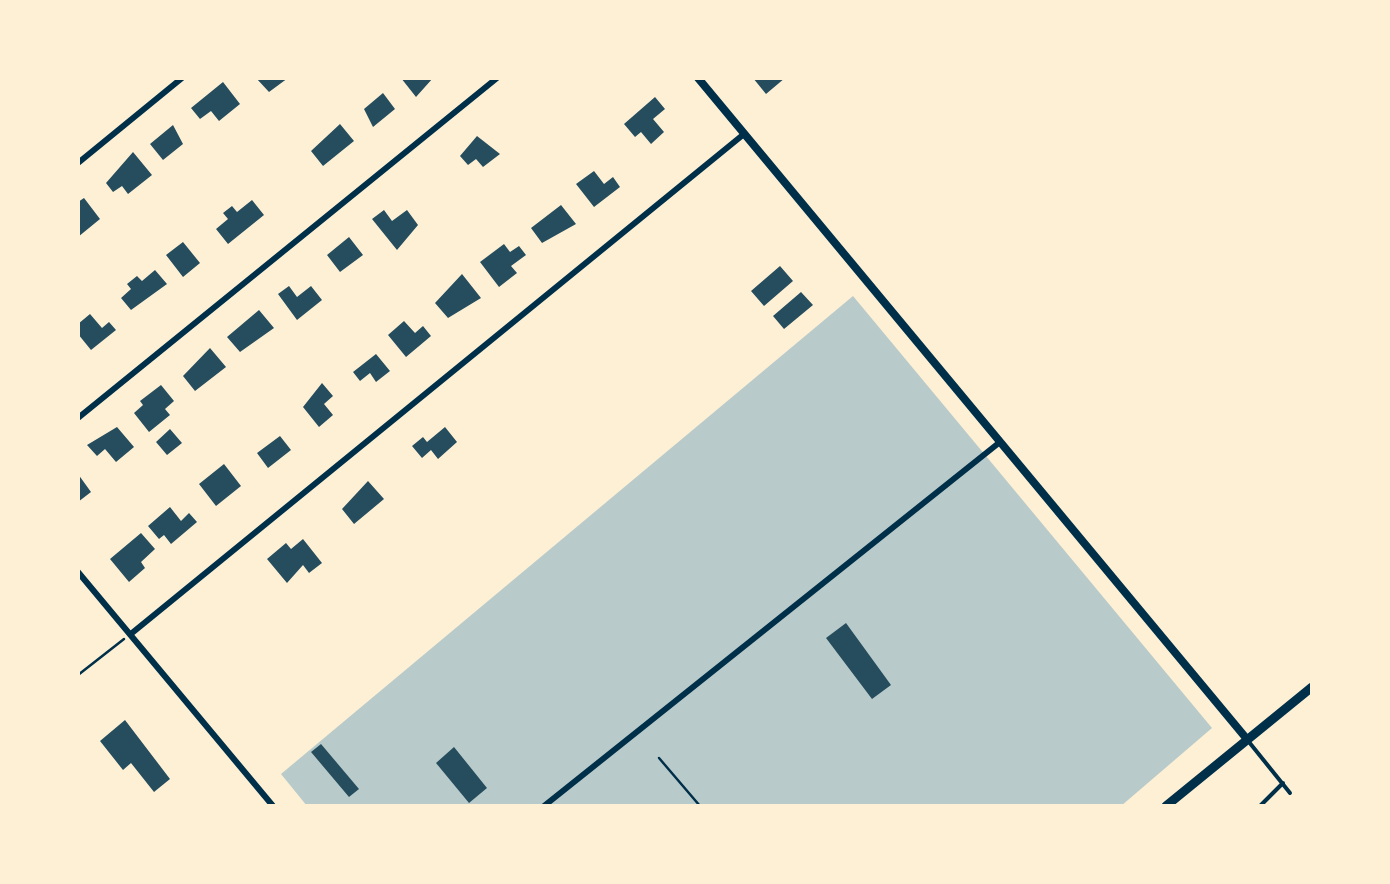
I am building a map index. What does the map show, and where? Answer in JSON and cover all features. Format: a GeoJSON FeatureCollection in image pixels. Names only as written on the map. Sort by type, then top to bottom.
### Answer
{"type":"FeatureCollection","features":[{"type":"Feature","properties":{"kind":"main road"},"geometry":{"type":"LineString","coordinates":[[1166,806],[1312,686]]}},
{"type":"Feature","properties":{"kind":"street"},"geometry":{"type":"LineString","coordinates":[[78,163],[182,78]]}},
{"type":"Feature","properties":{"kind":"street"},"geometry":{"type":"LineString","coordinates":[[78,418],[497,78]]}},
{"type":"Feature","properties":{"kind":"street"},"geometry":{"type":"LineString","coordinates":[[698,78],[1246,738]]}},
{"type":"Feature","properties":{"kind":"street"},"geometry":{"type":"LineString","coordinates":[[132,633],[744,134]]}},
{"type":"Feature","properties":{"kind":"street"},"geometry":{"type":"LineString","coordinates":[[544,806],[1000,442]]}},
{"type":"Feature","properties":{"kind":"street"},"geometry":{"type":"LineString","coordinates":[[78,572],[273,806]]}},
{"type":"Feature","properties":{"kind":"lane"},"geometry":{"type":"LineString","coordinates":[[1246,738],[1290,793]]}},
{"type":"Feature","properties":{"kind":"lane"},"geometry":{"type":"LineString","coordinates":[[1260,806],[1283,784]]}},
{"type":"Feature","properties":{"kind":"path"},"geometry":{"type":"LineString","coordinates":[[78,675],[132,633]]}},
{"type":"Feature","properties":{"kind":"path"},"geometry":{"type":"LineString","coordinates":[[659,758],[700,806]]}},
{"type":"Feature","properties":{"kind":"shaded area"},"geometry":{"type":"Polygon","coordinates":[[[853,296],[1212,728],[1121,806],[307,806],[281,774],[853,296]]]}},
{"type":"Feature","properties":{"kind":"building"},"geometry":{"type":"Polygon","coordinates":[[[256,78],[288,78],[269,92],[256,78]]]}},
{"type":"Feature","properties":{"kind":"building"},"geometry":{"type":"Polygon","coordinates":[[[401,78],[433,78],[416,97],[401,78]]]}},
{"type":"Feature","properties":{"kind":"building"},"geometry":{"type":"Polygon","coordinates":[[[753,78],[785,78],[766,94],[753,78]]]}},
{"type":"Feature","properties":{"kind":"building"},"geometry":{"type":"Polygon","coordinates":[[[223,82],[240,104],[219,121],[211,111],[200,119],[191,108],[223,82]]]}},
{"type":"Feature","properties":{"kind":"building"},"geometry":{"type":"Polygon","coordinates":[[[383,93],[395,109],[373,127],[364,109],[383,93]]]}},
{"type":"Feature","properties":{"kind":"building"},"geometry":{"type":"Polygon","coordinates":[[[655,97],[665,109],[653,119],[664,132],[651,144],[641,132],[635,137],[624,124],[655,97]]]}},
{"type":"Feature","properties":{"kind":"building"},"geometry":{"type":"Polygon","coordinates":[[[340,124],[354,141],[323,166],[311,151],[340,124]]]}},
{"type":"Feature","properties":{"kind":"building"},"geometry":{"type":"Polygon","coordinates":[[[173,125],[183,144],[163,160],[150,144],[173,125]]]}},
{"type":"Feature","properties":{"kind":"building"},"geometry":{"type":"Polygon","coordinates":[[[477,136],[500,154],[483,167],[476,159],[468,165],[460,156],[477,136]]]}},
{"type":"Feature","properties":{"kind":"building"},"geometry":{"type":"Polygon","coordinates":[[[133,152],[152,175],[128,194],[122,186],[113,192],[106,183],[133,152]]]}},
{"type":"Feature","properties":{"kind":"building"},"geometry":{"type":"Polygon","coordinates":[[[594,171],[604,184],[613,177],[620,187],[594,207],[576,184],[594,171]]]}},
{"type":"Feature","properties":{"kind":"building"},"geometry":{"type":"Polygon","coordinates":[[[84,198],[100,219],[78,237],[78,202],[84,198]]]}},
{"type":"Feature","properties":{"kind":"building"},"geometry":{"type":"Polygon","coordinates":[[[252,200],[264,215],[228,244],[216,229],[228,219],[223,213],[232,206],[237,212],[252,200]]]}},
{"type":"Feature","properties":{"kind":"building"},"geometry":{"type":"Polygon","coordinates":[[[561,205],[576,224],[542,243],[531,228],[561,205]]]}},
{"type":"Feature","properties":{"kind":"building"},"geometry":{"type":"Polygon","coordinates":[[[384,210],[392,221],[407,210],[418,225],[397,250],[372,219],[384,210]]]}},
{"type":"Feature","properties":{"kind":"building"},"geometry":{"type":"Polygon","coordinates":[[[349,237],[363,255],[340,272],[327,255],[349,237]]]}},
{"type":"Feature","properties":{"kind":"building"},"geometry":{"type":"Polygon","coordinates":[[[183,242],[200,263],[183,277],[166,255],[183,242]]]}},
{"type":"Feature","properties":{"kind":"building"},"geometry":{"type":"Polygon","coordinates":[[[504,244],[510,252],[519,246],[526,255],[511,266],[517,273],[499,287],[480,262],[504,244]]]}},
{"type":"Feature","properties":{"kind":"building"},"geometry":{"type":"Polygon","coordinates":[[[780,266],[793,281],[764,306],[751,291],[780,266]]]}},
{"type":"Feature","properties":{"kind":"building"},"geometry":{"type":"Polygon","coordinates":[[[155,270],[167,284],[131,310],[121,298],[131,289],[127,284],[137,276],[142,281],[155,270]]]}},
{"type":"Feature","properties":{"kind":"building"},"geometry":{"type":"Polygon","coordinates":[[[462,274],[481,298],[448,318],[435,303],[462,274]]]}},
{"type":"Feature","properties":{"kind":"building"},"geometry":{"type":"Polygon","coordinates":[[[289,286],[297,297],[311,286],[322,300],[297,320],[278,294],[289,286]]]}},
{"type":"Feature","properties":{"kind":"building"},"geometry":{"type":"Polygon","coordinates":[[[801,292],[813,305],[784,329],[773,316],[801,292]]]}},
{"type":"Feature","properties":{"kind":"building"},"geometry":{"type":"Polygon","coordinates":[[[259,310],[274,328],[240,352],[227,337],[259,310]]]}},
{"type":"Feature","properties":{"kind":"building"},"geometry":{"type":"Polygon","coordinates":[[[90,314],[102,328],[109,322],[116,330],[91,350],[78,334],[78,324],[90,314]]]}},
{"type":"Feature","properties":{"kind":"building"},"geometry":{"type":"Polygon","coordinates":[[[404,321],[415,333],[423,326],[431,336],[406,357],[388,335],[404,321]]]}},
{"type":"Feature","properties":{"kind":"building"},"geometry":{"type":"Polygon","coordinates":[[[210,348],[226,367],[195,391],[183,376],[210,348]]]}},
{"type":"Feature","properties":{"kind":"building"},"geometry":{"type":"Polygon","coordinates":[[[376,354],[390,371],[376,382],[370,373],[360,381],[353,372],[376,354]]]}},
{"type":"Feature","properties":{"kind":"building"},"geometry":{"type":"Polygon","coordinates":[[[322,383],[333,396],[324,404],[333,415],[319,427],[303,407],[322,383]]]}},
{"type":"Feature","properties":{"kind":"building"},"geometry":{"type":"Polygon","coordinates":[[[161,385],[174,401],[165,409],[170,415],[149,432],[134,413],[143,405],[140,401],[161,385]]]}},
{"type":"Feature","properties":{"kind":"building"},"geometry":{"type":"Polygon","coordinates":[[[117,427],[134,447],[116,462],[105,449],[97,456],[87,445],[117,427]]]}},
{"type":"Feature","properties":{"kind":"building"},"geometry":{"type":"Polygon","coordinates":[[[445,427],[457,442],[438,459],[431,450],[422,458],[412,446],[423,437],[427,442],[445,427]]]}},
{"type":"Feature","properties":{"kind":"building"},"geometry":{"type":"Polygon","coordinates":[[[170,429],[182,443],[167,455],[156,442],[170,429]]]}},
{"type":"Feature","properties":{"kind":"building"},"geometry":{"type":"Polygon","coordinates":[[[280,436],[291,450],[268,468],[257,453],[280,436]]]}},
{"type":"Feature","properties":{"kind":"building"},"geometry":{"type":"Polygon","coordinates":[[[224,464],[241,486],[216,506],[199,484],[224,464]]]}},
{"type":"Feature","properties":{"kind":"building"},"geometry":{"type":"Polygon","coordinates":[[[78,474],[91,492],[78,502],[78,474]]]}},
{"type":"Feature","properties":{"kind":"building"},"geometry":{"type":"Polygon","coordinates":[[[368,481],[384,499],[354,524],[342,509],[368,481]]]}},
{"type":"Feature","properties":{"kind":"building"},"geometry":{"type":"Polygon","coordinates":[[[170,507],[181,521],[189,513],[197,522],[171,544],[164,535],[159,539],[148,526],[170,507]]]}},
{"type":"Feature","properties":{"kind":"building"},"geometry":{"type":"Polygon","coordinates":[[[141,533],[155,549],[141,562],[145,568],[129,582],[110,559],[141,533]]]}},
{"type":"Feature","properties":{"kind":"building"},"geometry":{"type":"Polygon","coordinates":[[[303,539],[322,563],[309,573],[303,565],[287,583],[267,559],[286,543],[291,549],[303,539]]]}},
{"type":"Feature","properties":{"kind":"building"},"geometry":{"type":"Polygon","coordinates":[[[846,623],[891,685],[872,699],[826,638],[846,623]]]}},
{"type":"Feature","properties":{"kind":"building"},"geometry":{"type":"Polygon","coordinates":[[[125,720],[170,779],[154,792],[131,763],[123,770],[100,741],[125,720]]]}},
{"type":"Feature","properties":{"kind":"building"},"geometry":{"type":"Polygon","coordinates":[[[321,744],[359,789],[349,797],[311,752],[321,744]]]}},
{"type":"Feature","properties":{"kind":"building"},"geometry":{"type":"Polygon","coordinates":[[[454,747],[487,788],[469,803],[436,763],[454,747]]]}}]}
